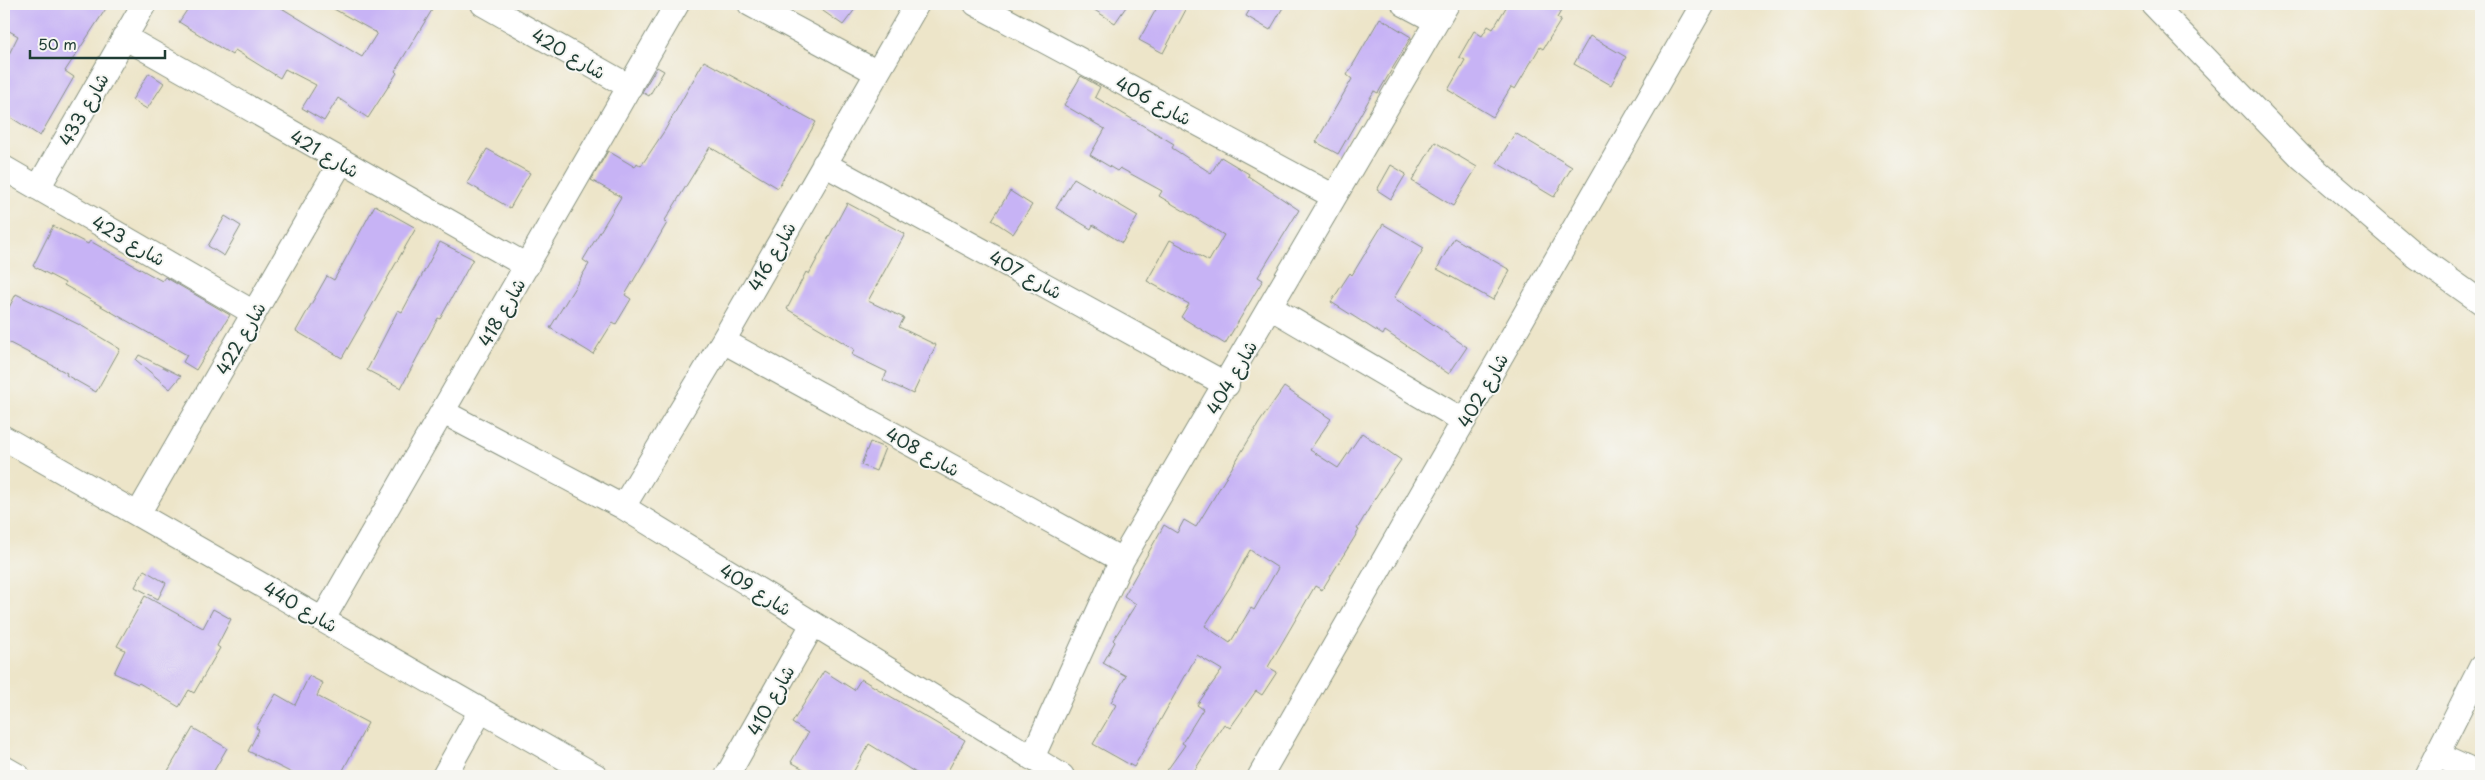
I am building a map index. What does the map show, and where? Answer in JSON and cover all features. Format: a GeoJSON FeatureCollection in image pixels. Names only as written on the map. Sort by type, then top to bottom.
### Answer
{"type":"FeatureCollection","features":[{"type":"Feature","properties":{"kind":"street","name":"شارع 433"},"geometry":{"type":"LineString","coordinates":[[38,188],[144,4]]}},
{"type":"Feature","properties":{"kind":"street","name":"شارع 420"},"geometry":{"type":"LineString","coordinates":[[483,4],[630,87]]}},
{"type":"Feature","properties":{"kind":"street","name":"شارع 418"},"geometry":{"type":"LineString","coordinates":[[323,619],[677,4]]}},
{"type":"Feature","properties":{"kind":"street"},"geometry":{"type":"LineString","coordinates":[[750,4],[876,72]]}},
{"type":"Feature","properties":{"kind":"street","name":"شارع 416"},"geometry":{"type":"LineString","coordinates":[[623,507],[723,341],[916,4]]}},
{"type":"Feature","properties":{"kind":"street","name":"شارع 406"},"geometry":{"type":"LineString","coordinates":[[976,4],[1333,196]]}},
{"type":"Feature","properties":{"kind":"street"},"geometry":{"type":"LineString","coordinates":[[1404,4],[1441,13]]}},
{"type":"Feature","properties":{"kind":"street","name":"شارع 402"},"geometry":{"type":"LineString","coordinates":[[1260,776],[1703,4]]}},
{"type":"Feature","properties":{"kind":"street"},"geometry":{"type":"LineString","coordinates":[[2153,4],[2302,158],[2396,240],[2481,302]]}},
{"type":"Feature","properties":{"kind":"street","name":"شارع 404"},"geometry":{"type":"LineString","coordinates":[[1032,758],[1122,560],[1227,384],[1333,196],[1441,13]]}},
{"type":"Feature","properties":{"kind":"street","name":"شارع 421"},"geometry":{"type":"LineString","coordinates":[[124,37],[340,162],[527,266]]}},
{"type":"Feature","properties":{"kind":"street","name":"شارع 422"},"geometry":{"type":"LineString","coordinates":[[138,514],[340,162]]}},
{"type":"Feature","properties":{"kind":"street","name":"شارع 407"},"geometry":{"type":"LineString","coordinates":[[824,164],[1227,384]]}},
{"type":"Feature","properties":{"kind":"street","name":"شارع 423"},"geometry":{"type":"LineString","coordinates":[[4,168],[254,313]]}},
{"type":"Feature","properties":{"kind":"street"},"geometry":{"type":"LineString","coordinates":[[1270,307],[1464,421]]}},
{"type":"Feature","properties":{"kind":"street","name":"شارع 408"},"geometry":{"type":"LineString","coordinates":[[723,341],[1122,560]]}},
{"type":"Feature","properties":{"kind":"street","name":"شارع 409"},"geometry":{"type":"LineString","coordinates":[[443,412],[623,507],[1062,776]]}},
{"type":"Feature","properties":{"kind":"street","name":"شارع 440"},"geometry":{"type":"LineString","coordinates":[[4,438],[596,776]]}},
{"type":"Feature","properties":{"kind":"street","name":"شارع 410"},"geometry":{"type":"LineString","coordinates":[[728,776],[813,624]]}},
{"type":"Feature","properties":{"kind":"street"},"geometry":{"type":"LineString","coordinates":[[2426,776],[2481,667]]}},
{"type":"Feature","properties":{"kind":"street"},"geometry":{"type":"LineString","coordinates":[[444,776],[481,710]]}},
{"type":"Feature","properties":{"kind":"street"},"geometry":{"type":"LineString","coordinates":[[2436,755],[2481,775]]}},
{"type":"Feature","properties":{"kind":"street"},"geometry":{"type":"LineString","coordinates":[[4,768],[18,776]]}},
{"type":"Feature","properties":{"kind":"building"},"geometry":{"type":"Polygon","coordinates":[[[4,4],[109,4],[65,71],[74,77],[40,136],[4,113],[4,64],[18,36],[4,28],[4,4]]]}},
{"type":"Feature","properties":{"kind":"building"},"geometry":{"type":"Polygon","coordinates":[[[191,4],[275,4],[362,57],[377,33],[325,4],[422,4],[432,10],[395,71],[397,73],[368,118],[338,98],[324,121],[302,108],[316,85],[285,69],[280,78],[235,50],[232,55],[179,22],[191,4]]]}},
{"type":"Feature","properties":{"kind":"building"},"geometry":{"type":"Polygon","coordinates":[[[813,4],[859,4],[843,25],[813,4]]]}},
{"type":"Feature","properties":{"kind":"building"},"geometry":{"type":"Polygon","coordinates":[[[1085,4],[1128,4],[1115,23],[1085,4]]]}},
{"type":"Feature","properties":{"kind":"building"},"geometry":{"type":"Polygon","coordinates":[[[1159,4],[1189,4],[1163,53],[1139,40],[1159,4]]]}},
{"type":"Feature","properties":{"kind":"building"},"geometry":{"type":"Polygon","coordinates":[[[1253,4],[1285,4],[1270,30],[1246,16],[1253,4]]]}},
{"type":"Feature","properties":{"kind":"building"},"geometry":{"type":"Polygon","coordinates":[[[1508,4],[1565,4],[1557,18],[1561,20],[1543,49],[1540,47],[1515,89],[1511,87],[1493,117],[1448,90],[1465,60],[1459,57],[1474,31],[1482,36],[1488,26],[1493,29],[1508,4]]]}},
{"type":"Feature","properties":{"kind":"building"},"geometry":{"type":"Polygon","coordinates":[[[1380,18],[1411,37],[1378,93],[1374,91],[1338,154],[1316,142],[1352,79],[1347,75],[1380,18]]]}},
{"type":"Feature","properties":{"kind":"building"},"geometry":{"type":"Polygon","coordinates":[[[1590,36],[1626,57],[1611,85],[1574,64],[1590,36]]]}},
{"type":"Feature","properties":{"kind":"building"},"geometry":{"type":"Polygon","coordinates":[[[704,61],[816,122],[778,188],[710,147],[664,222],[667,223],[625,295],[631,299],[616,324],[613,322],[593,354],[550,328],[589,264],[583,260],[621,197],[591,180],[608,151],[635,167],[637,163],[641,166],[665,130],[704,61]]]}},
{"type":"Feature","properties":{"kind":"building"},"geometry":{"type":"Polygon","coordinates":[[[657,67],[664,71],[649,96],[642,92],[657,67]]]}},
{"type":"Feature","properties":{"kind":"building"},"geometry":{"type":"Polygon","coordinates":[[[149,73],[164,83],[147,109],[132,100],[149,73]]]}},
{"type":"Feature","properties":{"kind":"building"},"geometry":{"type":"Polygon","coordinates":[[[1081,76],[1100,87],[1095,97],[1174,144],[1172,148],[1211,173],[1221,157],[1249,174],[1248,176],[1299,210],[1258,277],[1263,280],[1225,344],[1181,317],[1189,304],[1147,281],[1170,240],[1209,261],[1224,235],[1159,196],[1162,191],[1120,168],[1117,171],[1090,155],[1105,129],[1064,105],[1081,76]]]}},
{"type":"Feature","properties":{"kind":"building"},"geometry":{"type":"Polygon","coordinates":[[[1515,133],[1572,167],[1554,197],[1497,163],[1515,133]]]}},
{"type":"Feature","properties":{"kind":"building"},"geometry":{"type":"Polygon","coordinates":[[[1435,142],[1477,167],[1453,206],[1412,181],[1435,142]]]}},
{"type":"Feature","properties":{"kind":"building"},"geometry":{"type":"Polygon","coordinates":[[[487,149],[530,173],[510,208],[467,183],[487,149]]]}},
{"type":"Feature","properties":{"kind":"building"},"geometry":{"type":"Polygon","coordinates":[[[1391,165],[1406,174],[1391,199],[1377,190],[1391,165]]]}},
{"type":"Feature","properties":{"kind":"building"},"geometry":{"type":"Polygon","coordinates":[[[1074,178],[1138,216],[1122,243],[1093,225],[1091,229],[1056,208],[1074,178]]]}},
{"type":"Feature","properties":{"kind":"building"},"geometry":{"type":"Polygon","coordinates":[[[1010,191],[1032,205],[1013,234],[992,220],[1010,191]]]}},
{"type":"Feature","properties":{"kind":"building"},"geometry":{"type":"Polygon","coordinates":[[[847,203],[905,234],[868,301],[904,318],[899,327],[936,345],[913,394],[883,380],[887,372],[852,355],[854,349],[787,309],[806,272],[809,274],[847,203]]]}},
{"type":"Feature","properties":{"kind":"building"},"geometry":{"type":"Polygon","coordinates":[[[375,205],[416,228],[342,358],[296,331],[327,276],[334,280],[375,205]]]}},
{"type":"Feature","properties":{"kind":"building"},"geometry":{"type":"Polygon","coordinates":[[[225,216],[241,226],[224,256],[208,246],[225,216]]]}},
{"type":"Feature","properties":{"kind":"building"},"geometry":{"type":"Polygon","coordinates":[[[1383,224],[1424,248],[1394,298],[1467,347],[1449,374],[1385,331],[1383,335],[1331,302],[1350,273],[1352,275],[1383,224]]]}},
{"type":"Feature","properties":{"kind":"building"},"geometry":{"type":"Polygon","coordinates":[[[53,226],[88,244],[90,241],[162,281],[165,277],[230,315],[196,370],[183,362],[187,355],[33,266],[53,226]]]}},
{"type":"Feature","properties":{"kind":"building"},"geometry":{"type":"Polygon","coordinates":[[[1454,238],[1510,270],[1493,300],[1437,269],[1454,238]]]}},
{"type":"Feature","properties":{"kind":"building"},"geometry":{"type":"Polygon","coordinates":[[[440,242],[473,259],[440,319],[438,318],[401,388],[367,370],[398,310],[402,312],[440,242]]]}},
{"type":"Feature","properties":{"kind":"building"},"geometry":{"type":"Polygon","coordinates":[[[16,294],[82,326],[120,349],[96,392],[66,375],[67,373],[4,340],[4,317],[16,294]]]}},
{"type":"Feature","properties":{"kind":"building"},"geometry":{"type":"Polygon","coordinates":[[[139,355],[181,376],[170,389],[136,360],[139,355]]]}},
{"type":"Feature","properties":{"kind":"building"},"geometry":{"type":"Polygon","coordinates":[[[1284,387],[1331,419],[1310,450],[1338,468],[1362,433],[1401,460],[1377,495],[1357,529],[1359,530],[1322,590],[1315,586],[1268,667],[1277,672],[1262,695],[1256,691],[1230,728],[1224,724],[1191,776],[1163,776],[1185,745],[1182,743],[1203,709],[1197,705],[1222,670],[1197,655],[1134,767],[1093,744],[1116,705],[1111,702],[1126,676],[1103,663],[1115,642],[1113,640],[1136,604],[1124,596],[1164,525],[1177,533],[1184,520],[1196,527],[1259,423],[1284,387]],[[1250,550],[1230,587],[1205,626],[1230,643],[1251,608],[1254,610],[1278,568],[1250,550]]]}},
{"type":"Feature","properties":{"kind":"building"},"geometry":{"type":"Polygon","coordinates":[[[870,442],[885,448],[876,471],[861,465],[870,442]]]}},
{"type":"Feature","properties":{"kind":"building"},"geometry":{"type":"Polygon","coordinates":[[[144,570],[166,583],[158,599],[135,587],[144,570]]]}},
{"type":"Feature","properties":{"kind":"building"},"geometry":{"type":"Polygon","coordinates":[[[145,596],[203,628],[213,609],[231,619],[217,646],[220,648],[194,693],[189,690],[179,707],[139,683],[114,673],[125,650],[117,646],[145,596]]]}},
{"type":"Feature","properties":{"kind":"building"},"geometry":{"type":"Polygon","coordinates":[[[824,671],[854,690],[861,679],[965,740],[945,776],[921,776],[869,744],[851,776],[816,776],[791,762],[808,733],[792,723],[824,671]]]}},
{"type":"Feature","properties":{"kind":"building"},"geometry":{"type":"Polygon","coordinates":[[[309,676],[323,683],[317,696],[368,723],[340,776],[298,776],[248,751],[259,730],[256,728],[276,694],[295,705],[309,676]]]}},
{"type":"Feature","properties":{"kind":"building"},"geometry":{"type":"Polygon","coordinates":[[[193,728],[227,748],[211,776],[165,776],[193,728]]]}}]}
